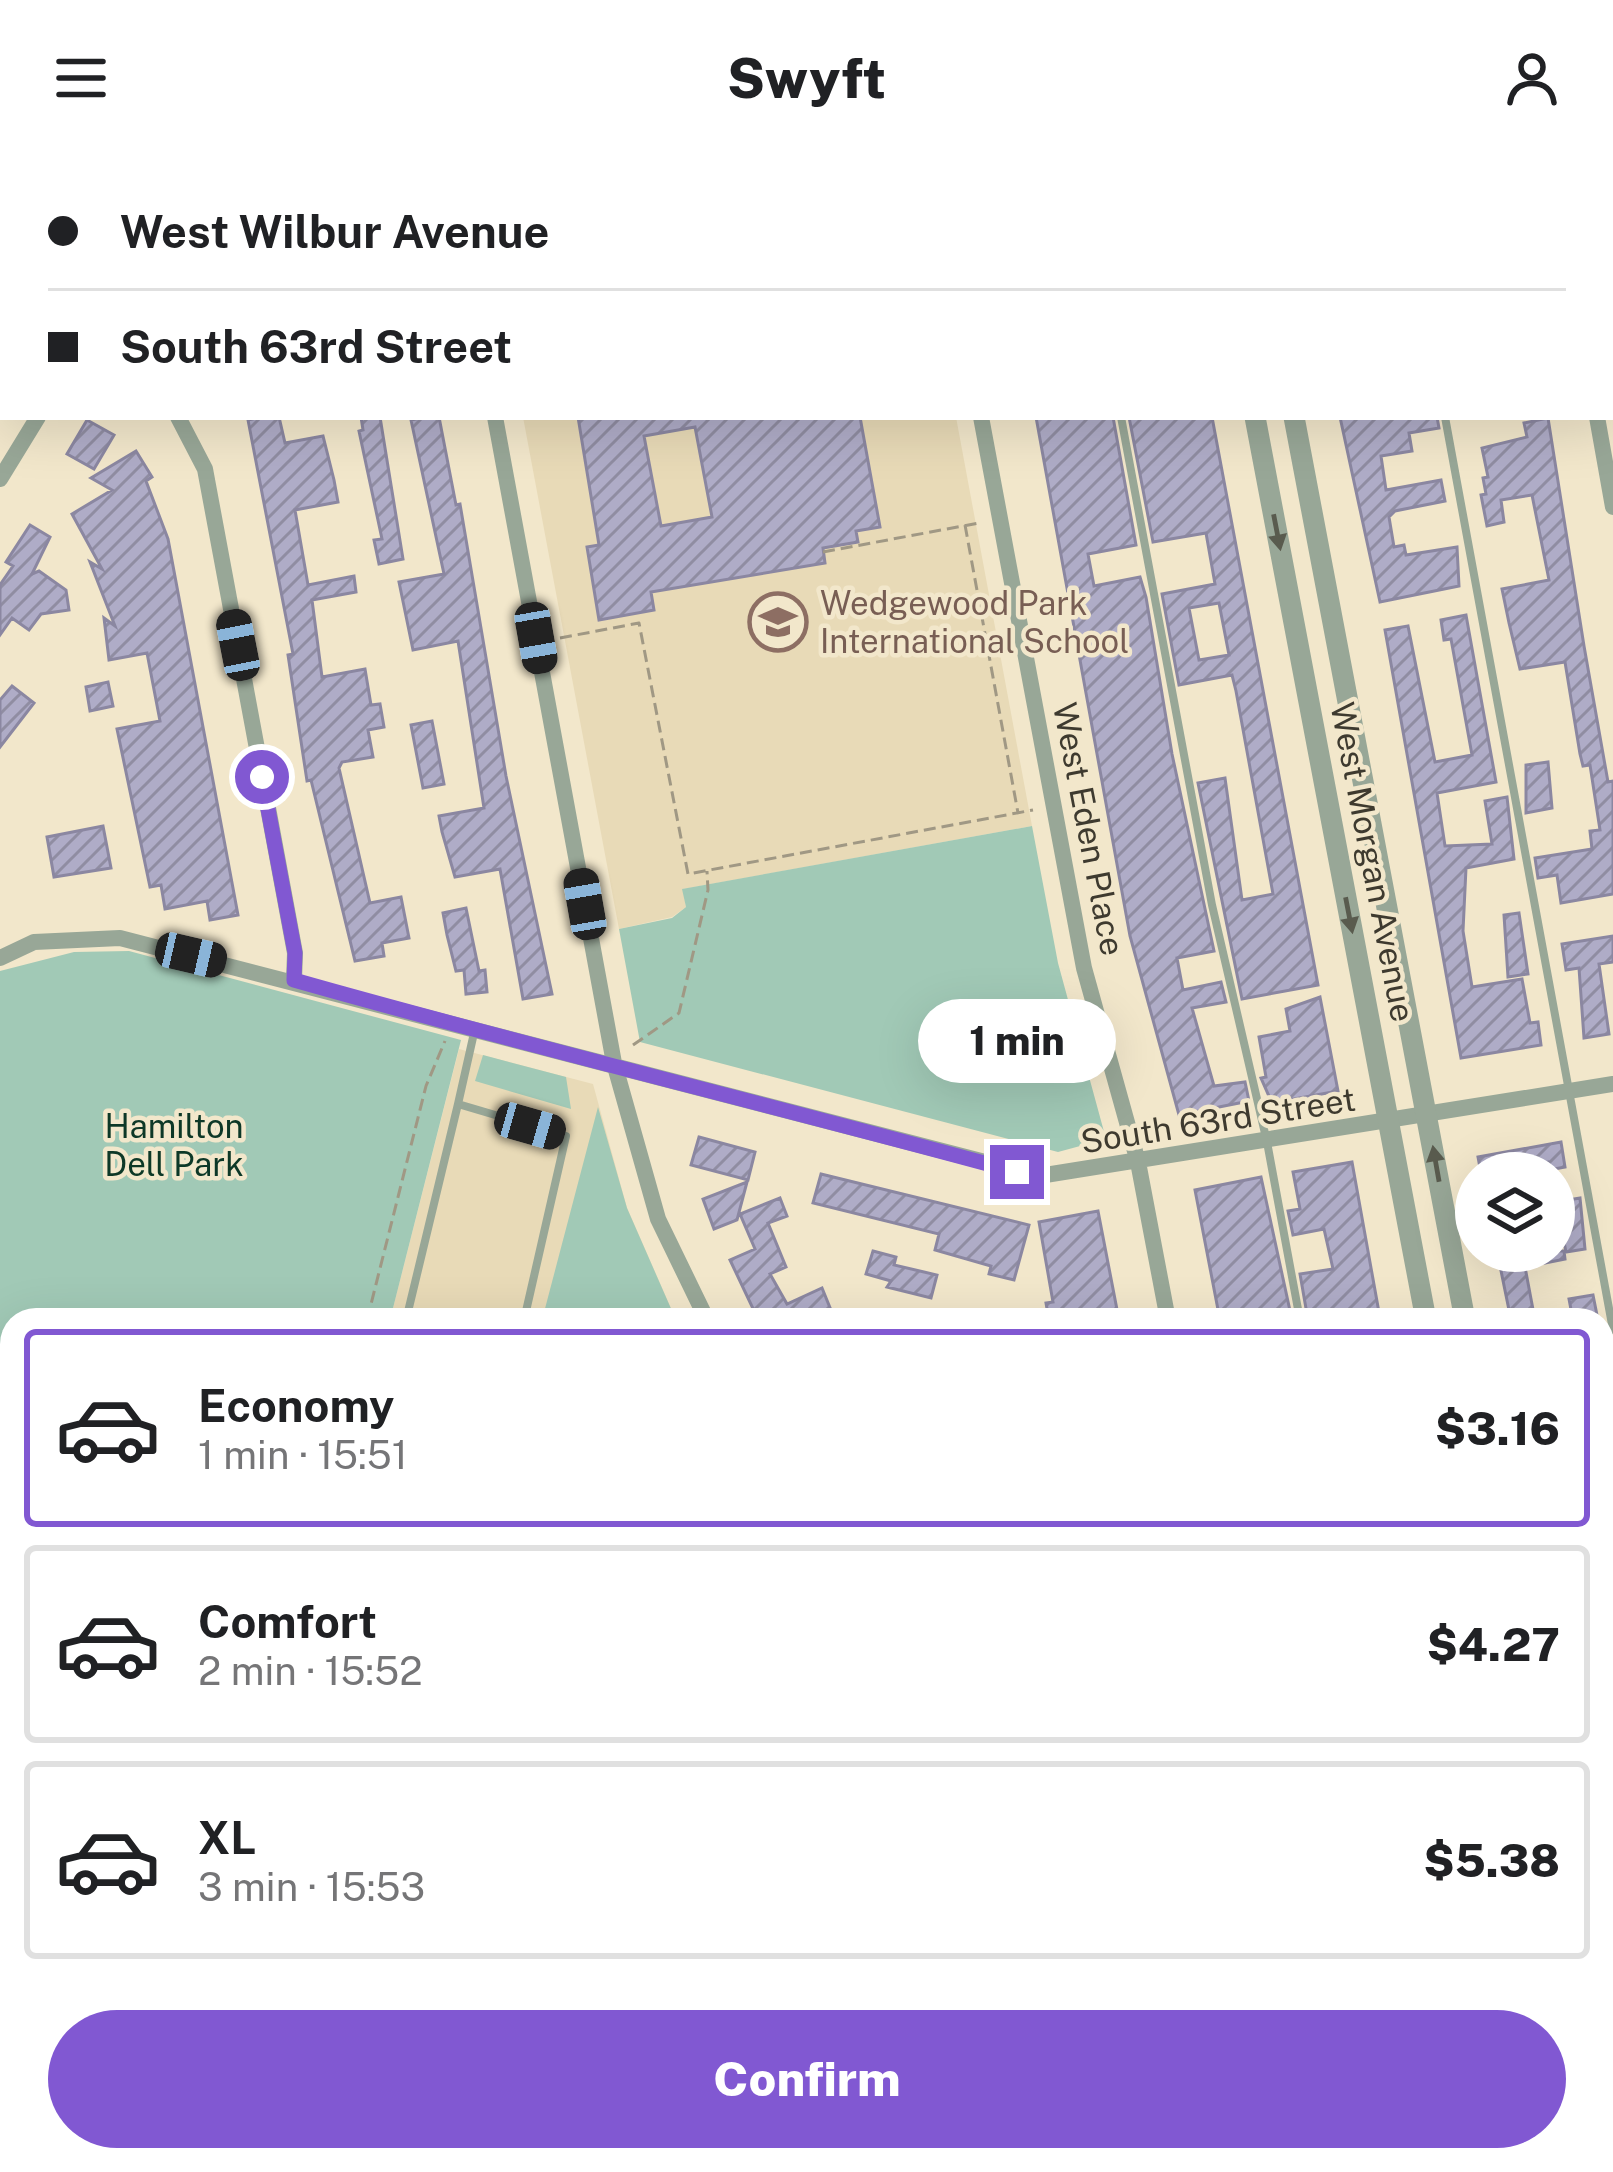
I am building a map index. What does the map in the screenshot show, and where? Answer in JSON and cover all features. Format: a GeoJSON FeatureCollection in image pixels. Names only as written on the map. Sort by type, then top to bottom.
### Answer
{"type":"FeatureCollection","features":[{"type":"Feature","properties":{"kind":"street"},"geometry":{"type":"LineString","coordinates":[[0,479],[36,420]]}},
{"type":"Feature","properties":{"kind":"street"},"geometry":{"type":"LineString","coordinates":[[180,420],[205,470],[295,953],[294,980]]}},
{"type":"Feature","properties":{"kind":"street"},"geometry":{"type":"LineString","coordinates":[[496,420],[614,1063],[658,1219],[701,1308]]}},
{"type":"Feature","properties":{"kind":"street","name":"West Eden Place"},"geometry":{"type":"LineString","coordinates":[[982,420],[1084,968],[1138,1162],[1166,1308]]}},
{"type":"Feature","properties":{"kind":"street","name":"West Morgan Avenue"},"geometry":{"type":"LineString","coordinates":[[1257,420],[1424,1308]]}},
{"type":"Feature","properties":{"kind":"street","name":"West Morgan Avenue"},"geometry":{"type":"LineString","coordinates":[[1295,420],[1463,1308]]}},
{"type":"Feature","properties":{"kind":"street"},"geometry":{"type":"LineString","coordinates":[[1598,420],[1613,507]]}},
{"type":"Feature","properties":{"kind":"street"},"geometry":{"type":"LineString","coordinates":[[1306,685],[1344,678]]}},
{"type":"Feature","properties":{"kind":"street","name":"South 63rd Street"},"geometry":{"type":"LineString","coordinates":[[0,958],[34,942],[120,938],[1039,1176],[1613,1084]]}},
{"type":"Feature","properties":{"kind":"lane"},"geometry":{"type":"LineString","coordinates":[[1122,420],[1213,905],[1268,1142],[1298,1308]]}},
{"type":"Feature","properties":{"kind":"lane"},"geometry":{"type":"LineString","coordinates":[[1446,420],[1609,1308]]}},
{"type":"Feature","properties":{"kind":"lane"},"geometry":{"type":"LineString","coordinates":[[409,1308],[474,1033]]}},
{"type":"Feature","properties":{"kind":"lane"},"geometry":{"type":"LineString","coordinates":[[458,1104],[566,1136],[527,1308]]}},
{"type":"Feature","properties":{"kind":"path"},"geometry":{"type":"LineString","coordinates":[[823,552],[979,523]]}},
{"type":"Feature","properties":{"kind":"path"},"geometry":{"type":"LineString","coordinates":[[965,525],[1018,813]]}},
{"type":"Feature","properties":{"kind":"path"},"geometry":{"type":"LineString","coordinates":[[560,638],[639,623],[688,874],[1033,810]]}},
{"type":"Feature","properties":{"kind":"path"},"geometry":{"type":"LineString","coordinates":[[633,1045],[679,1013],[708,890],[706,871]]}},
{"type":"Feature","properties":{"kind":"path"},"geometry":{"type":"LineString","coordinates":[[370,1308],[425,1086],[437,1071],[445,1042]]}},
{"type":"Feature","properties":{"kind":"shaded area","name":"Wedgewood Park International School"},"geometry":{"type":"Polygon","coordinates":[[[524,420],[957,420],[1032,826],[683,889],[686,907],[672,917],[619,929],[524,420]]]}},
{"type":"Feature","properties":{"kind":"shaded area"},"geometry":{"type":"Polygon","coordinates":[[[459,1049],[593,1084],[627,1208],[671,1308],[393,1308],[459,1049]]]}},
{"type":"Feature","properties":{"kind":"green space"},"geometry":{"type":"Polygon","coordinates":[[[1032,826],[1058,963],[1106,1139],[1058,1152],[640,1042],[619,929],[672,918],[686,907],[682,889],[1032,826]]]}},
{"type":"Feature","properties":{"kind":"green space","name":"Hamilton Dell Park"},"geometry":{"type":"Polygon","coordinates":[[[129,951],[461,1040],[393,1308],[0,1308],[0,971],[74,952],[129,951]]]}},
{"type":"Feature","properties":{"kind":"green space"},"geometry":{"type":"Polygon","coordinates":[[[483,1055],[566,1077],[571,1109],[475,1081],[483,1055]]]}},
{"type":"Feature","properties":{"kind":"green space"},"geometry":{"type":"Polygon","coordinates":[[[598,1107],[627,1208],[671,1308],[545,1308],[598,1107]]]}},
{"type":"Feature","properties":{"kind":"building"},"geometry":{"type":"Polygon","coordinates":[[[87,420],[114,435],[94,469],[67,454],[87,420]]]}},
{"type":"Feature","properties":{"kind":"building"},"geometry":{"type":"Polygon","coordinates":[[[248,420],[280,420],[285,443],[323,436],[338,502],[295,510],[308,585],[354,576],[356,592],[312,600],[322,677],[365,669],[371,705],[380,704],[384,727],[368,730],[373,757],[342,762],[339,768],[370,903],[401,897],[409,938],[382,943],[384,956],[355,961],[311,780],[307,781],[288,655],[293,654],[248,420]]]}},
{"type":"Feature","properties":{"kind":"building"},"geometry":{"type":"Polygon","coordinates":[[[361,420],[380,420],[403,559],[379,564],[374,540],[382,539],[359,431],[363,430],[361,420]]]}},
{"type":"Feature","properties":{"kind":"building"},"geometry":{"type":"Polygon","coordinates":[[[411,420],[440,420],[456,505],[460,504],[506,776],[552,994],[523,999],[500,869],[455,877],[442,832],[439,816],[484,808],[458,641],[413,650],[399,582],[444,574],[411,420]]]}},
{"type":"Feature","properties":{"kind":"building"},"geometry":{"type":"Polygon","coordinates":[[[578,420],[861,420],[880,527],[856,531],[858,542],[823,548],[825,563],[651,592],[654,610],[599,620],[587,547],[599,545],[578,420]],[[695,427],[644,436],[661,526],[712,517],[695,427]]]}},
{"type":"Feature","properties":{"kind":"building"},"geometry":{"type":"Polygon","coordinates":[[[1037,420],[1114,420],[1136,545],[1088,554],[1094,586],[1140,577],[1214,951],[1177,958],[1183,990],[1221,982],[1226,1002],[1192,1008],[1214,1086],[1245,1082],[1249,1101],[1179,1115],[1130,936],[1037,420]]]}},
{"type":"Feature","properties":{"kind":"building"},"geometry":{"type":"Polygon","coordinates":[[[1130,420],[1213,420],[1318,985],[1242,999],[1198,783],[1225,778],[1242,900],[1273,894],[1236,691],[1232,675],[1179,685],[1162,594],[1215,584],[1206,533],[1153,542],[1130,420]],[[1219,603],[1189,608],[1199,660],[1229,655],[1219,603]]]}},
{"type":"Feature","properties":{"kind":"building"},"geometry":{"type":"Polygon","coordinates":[[[1341,420],[1438,420],[1439,428],[1409,433],[1412,451],[1381,456],[1386,490],[1441,480],[1445,501],[1395,511],[1389,517],[1394,547],[1404,545],[1406,555],[1457,547],[1459,586],[1380,602],[1341,420]]]}},
{"type":"Feature","properties":{"kind":"building"},"geometry":{"type":"Polygon","coordinates":[[[1548,420],[1608,782],[1613,781],[1613,894],[1561,903],[1557,875],[1538,878],[1535,858],[1592,849],[1590,831],[1600,830],[1590,765],[1583,766],[1580,754],[1565,662],[1520,669],[1509,623],[1502,589],[1549,580],[1532,495],[1501,500],[1504,522],[1487,526],[1481,495],[1486,494],[1483,478],[1488,477],[1482,448],[1527,437],[1524,423],[1548,420]]]}},
{"type":"Feature","properties":{"kind":"building"},"geometry":{"type":"Polygon","coordinates":[[[136,451],[152,477],[146,481],[168,539],[238,915],[210,920],[207,901],[165,909],[161,885],[150,887],[117,729],[160,721],[147,653],[109,660],[104,618],[115,626],[90,562],[102,569],[72,514],[112,490],[91,478],[136,451]]]}},
{"type":"Feature","properties":{"kind":"building"},"geometry":{"type":"Polygon","coordinates":[[[30,525],[50,537],[32,574],[39,571],[66,590],[69,610],[41,614],[29,630],[12,618],[0,635],[0,585],[13,566],[6,562],[30,525]]]}},
{"type":"Feature","properties":{"kind":"building"},"geometry":{"type":"Polygon","coordinates":[[[1466,615],[1496,782],[1437,793],[1445,846],[1492,844],[1485,801],[1507,797],[1514,859],[1466,868],[1463,931],[1472,987],[1522,979],[1530,1023],[1538,1022],[1541,1045],[1461,1058],[1385,630],[1408,626],[1435,762],[1472,755],[1451,639],[1444,640],[1441,620],[1466,615]]]}},
{"type":"Feature","properties":{"kind":"building"},"geometry":{"type":"Polygon","coordinates":[[[108,682],[113,706],[90,711],[86,687],[108,682]]]}},
{"type":"Feature","properties":{"kind":"building"},"geometry":{"type":"Polygon","coordinates":[[[12,686],[34,703],[0,747],[0,700],[12,686]]]}},
{"type":"Feature","properties":{"kind":"building"},"geometry":{"type":"Polygon","coordinates":[[[432,721],[444,784],[423,788],[411,725],[432,721]]]}},
{"type":"Feature","properties":{"kind":"building"},"geometry":{"type":"Polygon","coordinates":[[[1548,762],[1552,808],[1526,813],[1526,765],[1548,762]]]}},
{"type":"Feature","properties":{"kind":"building"},"geometry":{"type":"Polygon","coordinates":[[[103,826],[111,868],[54,877],[47,837],[103,826]]]}},
{"type":"Feature","properties":{"kind":"building"},"geometry":{"type":"Polygon","coordinates":[[[466,908],[487,992],[466,994],[464,970],[456,971],[447,935],[443,913],[466,908]]]}},
{"type":"Feature","properties":{"kind":"building"},"geometry":{"type":"Polygon","coordinates":[[[1519,913],[1528,974],[1508,977],[1504,915],[1519,913]]]}},
{"type":"Feature","properties":{"kind":"building"},"geometry":{"type":"Polygon","coordinates":[[[1613,936],[1613,962],[1599,964],[1609,1034],[1584,1038],[1579,968],[1566,970],[1562,944],[1613,936]]]}},
{"type":"Feature","properties":{"kind":"building"},"geometry":{"type":"Polygon","coordinates":[[[1320,997],[1338,1091],[1272,1103],[1261,1078],[1266,1077],[1259,1037],[1290,1031],[1286,1009],[1320,997]]]}},
{"type":"Feature","properties":{"kind":"building"},"geometry":{"type":"Polygon","coordinates":[[[699,1137],[755,1152],[748,1180],[691,1165],[699,1137]]]}},
{"type":"Feature","properties":{"kind":"building"},"geometry":{"type":"Polygon","coordinates":[[[1561,1142],[1563,1152],[1506,1152],[1561,1142]]]}},
{"type":"Feature","properties":{"kind":"building"},"geometry":{"type":"Polygon","coordinates":[[[1352,1162],[1378,1308],[1306,1308],[1300,1274],[1333,1269],[1324,1229],[1293,1235],[1288,1211],[1300,1209],[1293,1172],[1352,1162]]]}},
{"type":"Feature","properties":{"kind":"building"},"geometry":{"type":"Polygon","coordinates":[[[821,1174],[1029,1225],[1014,1280],[989,1274],[991,1266],[935,1250],[939,1234],[813,1203],[821,1174]]]}},
{"type":"Feature","properties":{"kind":"building"},"geometry":{"type":"Polygon","coordinates":[[[1261,1177],[1289,1308],[1218,1308],[1195,1190],[1261,1177]]]}},
{"type":"Feature","properties":{"kind":"building"},"geometry":{"type":"Polygon","coordinates":[[[747,1182],[737,1220],[714,1229],[703,1199],[747,1182]]]}},
{"type":"Feature","properties":{"kind":"building"},"geometry":{"type":"Polygon","coordinates":[[[780,1198],[787,1216],[768,1223],[786,1267],[770,1274],[787,1304],[822,1288],[830,1308],[753,1308],[730,1260],[755,1249],[740,1214],[780,1198]]]}},
{"type":"Feature","properties":{"kind":"building"},"geometry":{"type":"Polygon","coordinates":[[[1580,1198],[1585,1249],[1575,1251],[1575,1199],[1580,1198]]]}},
{"type":"Feature","properties":{"kind":"building"},"geometry":{"type":"Polygon","coordinates":[[[1098,1211],[1117,1308],[1047,1308],[1046,1303],[1053,1302],[1039,1222],[1098,1211]]]}},
{"type":"Feature","properties":{"kind":"building"},"geometry":{"type":"Polygon","coordinates":[[[873,1251],[896,1257],[894,1265],[937,1275],[931,1298],[887,1287],[891,1281],[866,1274],[873,1251]]]}},
{"type":"Feature","properties":{"kind":"building"},"geometry":{"type":"Polygon","coordinates":[[[1501,1272],[1526,1272],[1533,1308],[1509,1308],[1501,1272]]]}},
{"type":"Feature","properties":{"kind":"building"},"geometry":{"type":"Polygon","coordinates":[[[1593,1295],[1596,1308],[1571,1308],[1569,1299],[1593,1295]]]}},
{"type":"Feature","properties":{"kind":"place","name":"Wedgewood Park International School"},"geometry":{"type":"Point","coordinates":[778,622]}},
{"type":"Feature","properties":{"kind":"route"},"geometry":{"type":"LineString","coordinates":[[262,777],[295,953],[294,980],[474,1033],[614,1063],[1017,1172]]}}]}
